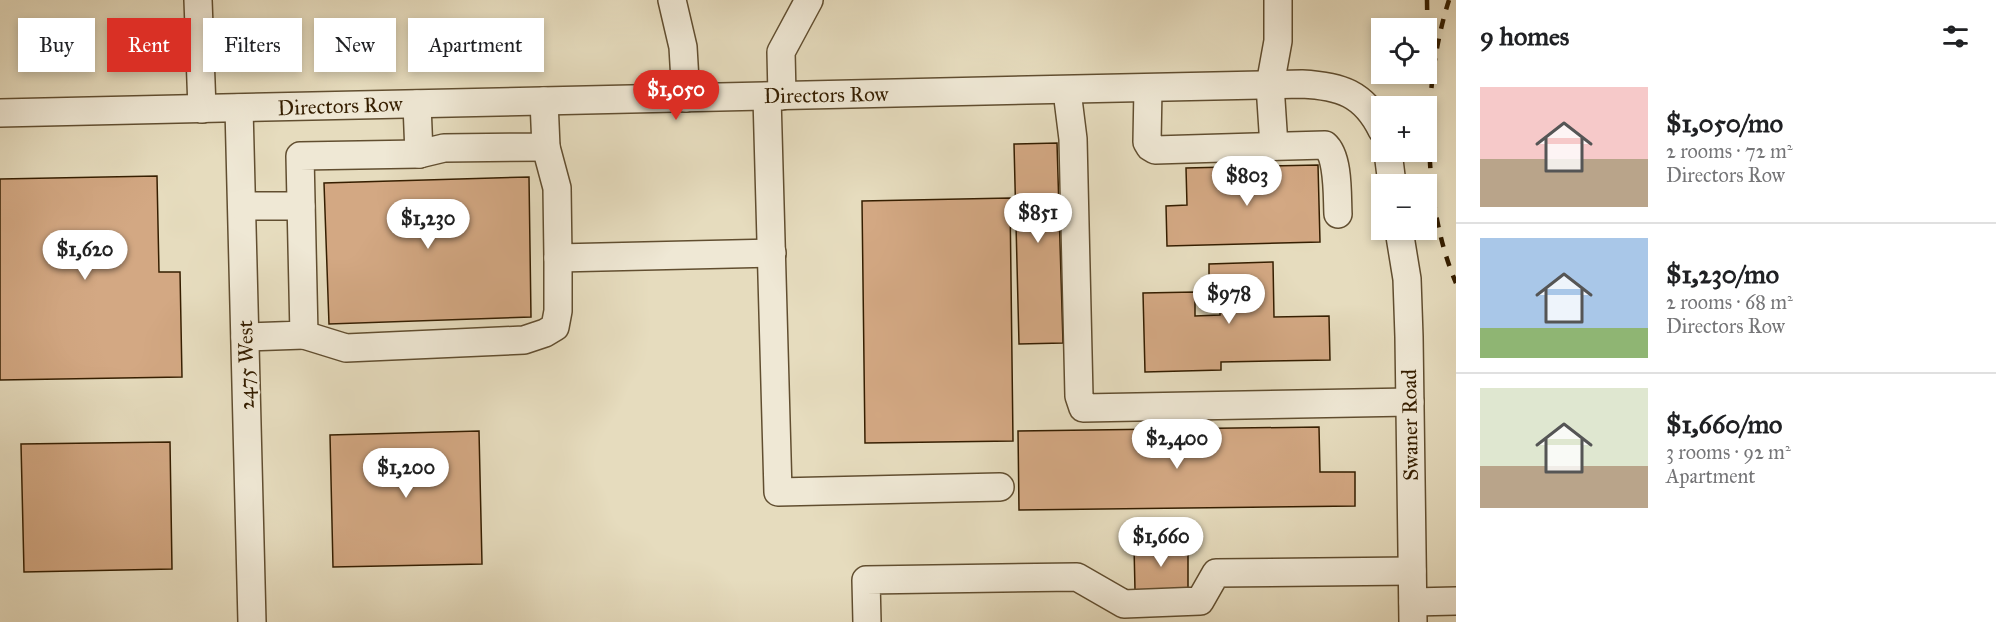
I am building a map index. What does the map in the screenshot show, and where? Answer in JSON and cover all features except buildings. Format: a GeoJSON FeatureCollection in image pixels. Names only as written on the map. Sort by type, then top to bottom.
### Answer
{"type":"FeatureCollection","features":[{"type":"Feature","properties":{"kind":"street"},"geometry":{"type":"LineString","coordinates":[[198,0],[202,109]]}},
{"type":"Feature","properties":{"kind":"street"},"geometry":{"type":"LineString","coordinates":[[672,0],[683,47],[686,98]]}},
{"type":"Feature","properties":{"kind":"street"},"geometry":{"type":"LineString","coordinates":[[809,0],[781,52],[775,96],[772,254],[778,492],[1000,487]]}},
{"type":"Feature","properties":{"kind":"street"},"geometry":{"type":"LineString","coordinates":[[1274,146],[1270,85],[1278,42],[1278,0]]}},
{"type":"Feature","properties":{"kind":"street","name":"Directors Row"},"geometry":{"type":"LineString","coordinates":[[0,113],[1270,85],[1322,86],[1341,89],[1360,100],[1371,112]]}},
{"type":"Feature","properties":{"kind":"street"},"geometry":{"type":"LineString","coordinates":[[1148,88],[1147,142],[1155,150],[1319,144],[1329,148],[1334,159],[1338,214]]}},
{"type":"Feature","properties":{"kind":"street"},"geometry":{"type":"LineString","coordinates":[[1067,91],[1073,139],[1079,396],[1083,408],[1410,402]]}},
{"type":"Feature","properties":{"kind":"street"},"geometry":{"type":"LineString","coordinates":[[245,337],[304,335],[346,348],[524,340],[555,327],[558,311],[557,188],[546,147],[544,101]]}},
{"type":"Feature","properties":{"kind":"street"},"geometry":{"type":"LineString","coordinates":[[417,104],[419,154]]}},
{"type":"Feature","properties":{"kind":"street","name":"2475 West"},"geometry":{"type":"LineString","coordinates":[[239,108],[252,622]]}},
{"type":"Feature","properties":{"kind":"street"},"geometry":{"type":"LineString","coordinates":[[304,335],[300,156],[419,154],[444,148],[546,147]]}},
{"type":"Feature","properties":{"kind":"street"},"geometry":{"type":"LineString","coordinates":[[242,206],[301,206]]}},
{"type":"Feature","properties":{"kind":"street","name":"Swaner Road"},"geometry":{"type":"LineString","coordinates":[[1401,240],[1407,279],[1413,612]]}},
{"type":"Feature","properties":{"kind":"street"},"geometry":{"type":"LineString","coordinates":[[558,258],[772,254]]}},
{"type":"Feature","properties":{"kind":"street"},"geometry":{"type":"LineString","coordinates":[[867,622],[866,580],[1077,577],[1124,604],[1200,601],[1216,573],[1412,571]]}},
{"type":"Feature","properties":{"kind":"street"},"geometry":{"type":"LineString","coordinates":[[1413,612],[1456,602]]}},
{"type":"Feature","properties":{"kind":"railway"},"geometry":{"type":"LineString","coordinates":[[1427,0],[1427,18]]}},
{"type":"Feature","properties":{"kind":"railway"},"geometry":{"type":"LineString","coordinates":[[1449,0],[1434,68],[1429,142],[1436,216],[1456,283]]}}]}
